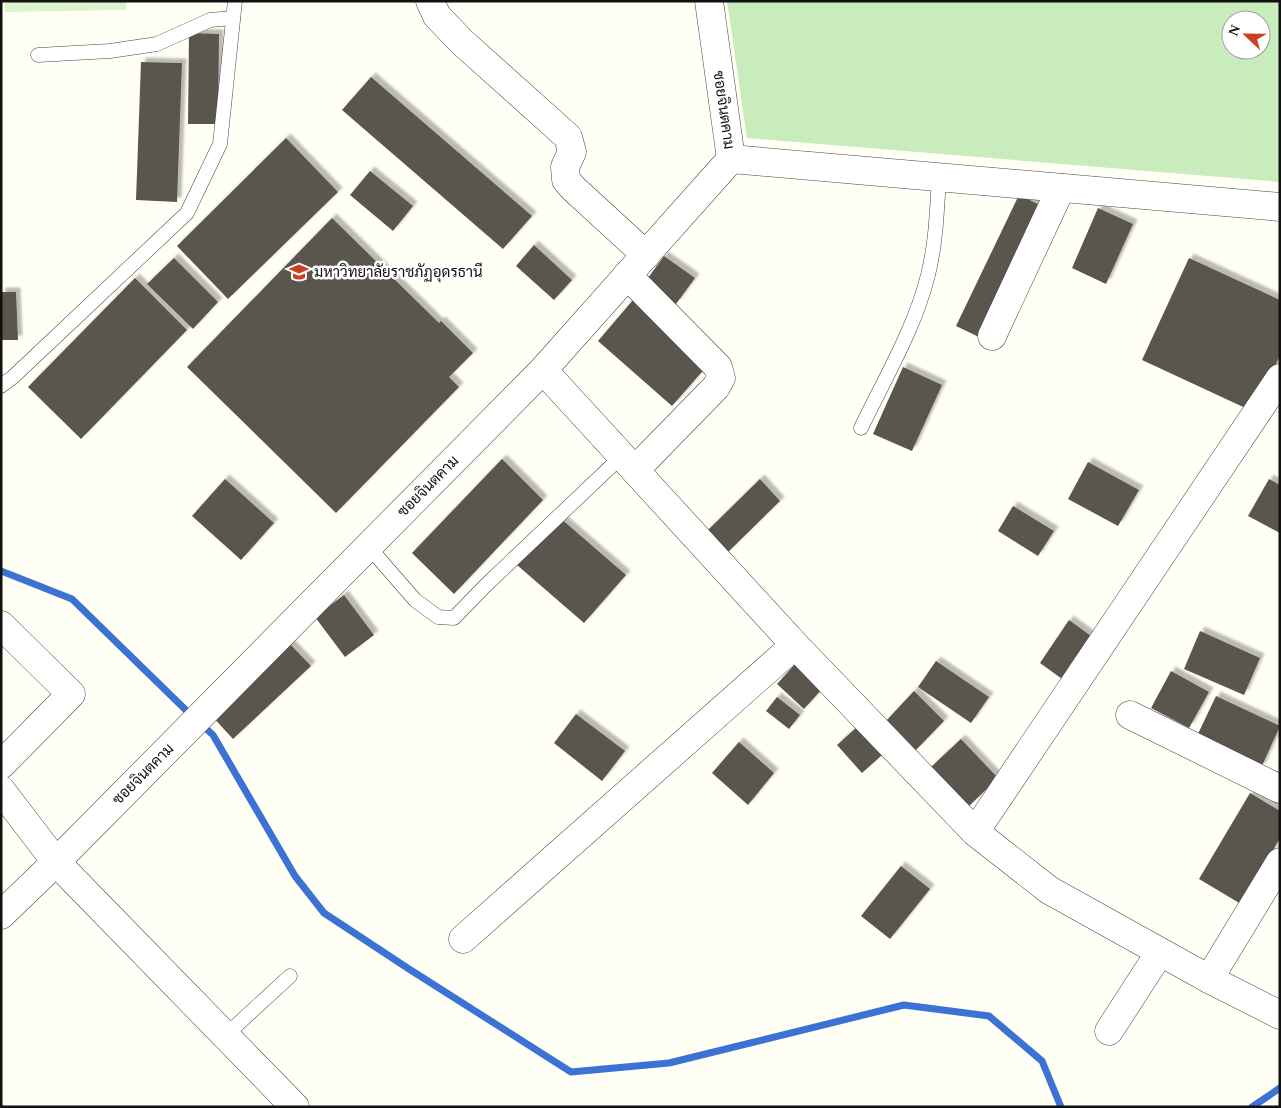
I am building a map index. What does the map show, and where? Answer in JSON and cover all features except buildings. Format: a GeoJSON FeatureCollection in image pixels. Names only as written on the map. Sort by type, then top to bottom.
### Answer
{"type":"FeatureCollection","features":[{"type":"Feature","properties":{"kind":"street"},"geometry":{"type":"LineString","coordinates":[[430,1],[437,16],[462,42],[568,136],[572,152],[565,167],[566,180],[646,255]]}},
{"type":"Feature","properties":{"kind":"street","name":"ซอยจินตคาม"},"geometry":{"type":"LineString","coordinates":[[1,915],[56,862],[543,370],[731,158],[709,1]]}},
{"type":"Feature","properties":{"kind":"street"},"geometry":{"type":"LineString","coordinates":[[731,158],[1280,207]]}},
{"type":"Feature","properties":{"kind":"street"},"geometry":{"type":"LineString","coordinates":[[992,336],[1061,188]]}},
{"type":"Feature","properties":{"kind":"street"},"geometry":{"type":"LineString","coordinates":[[627,275],[718,367],[721,378],[716,386],[628,463]]}},
{"type":"Feature","properties":{"kind":"street"},"geometry":{"type":"LineString","coordinates":[[543,370],[795,645],[975,832],[1049,890],[1160,952],[1280,1015]]}},
{"type":"Feature","properties":{"kind":"street"},"geometry":{"type":"LineString","coordinates":[[975,832],[1280,378]]}},
{"type":"Feature","properties":{"kind":"street"},"geometry":{"type":"LineString","coordinates":[[1,624],[71,694],[1,765]]}},
{"type":"Feature","properties":{"kind":"street"},"geometry":{"type":"LineString","coordinates":[[463,939],[795,645]]}},
{"type":"Feature","properties":{"kind":"street"},"geometry":{"type":"LineString","coordinates":[[1130,715],[1280,789]]}},
{"type":"Feature","properties":{"kind":"street"},"geometry":{"type":"LineString","coordinates":[[1,790],[56,862],[226,1035],[285,1104]]}},
{"type":"Feature","properties":{"kind":"street"},"geometry":{"type":"LineString","coordinates":[[1209,978],[1280,862]]}},
{"type":"Feature","properties":{"kind":"street"},"geometry":{"type":"LineString","coordinates":[[1109,1031],[1160,952]]}},
{"type":"Feature","properties":{"kind":"lane"},"geometry":{"type":"LineString","coordinates":[[1,386],[13,377],[187,213],[220,144],[235,1]]}},
{"type":"Feature","properties":{"kind":"lane"},"geometry":{"type":"LineString","coordinates":[[38,55],[110,51],[157,44],[210,20],[233,18]]}},
{"type":"Feature","properties":{"kind":"lane"},"geometry":{"type":"LineString","coordinates":[[861,428],[912,322],[928,276],[936,232],[939,177]]}},
{"type":"Feature","properties":{"kind":"lane"},"geometry":{"type":"LineString","coordinates":[[368,546],[415,600],[438,617],[454,618],[486,585],[628,463]]}},
{"type":"Feature","properties":{"kind":"lane"},"geometry":{"type":"LineString","coordinates":[[226,1035],[290,976]]}},
{"type":"Feature","properties":{"kind":"green space"},"geometry":{"type":"Polygon","coordinates":[[[5,1],[126,1],[126,10],[5,12],[5,1]]]}},
{"type":"Feature","properties":{"kind":"green space"},"geometry":{"type":"Polygon","coordinates":[[[727,1],[1280,1],[1280,182],[747,138],[727,1]]]}},
{"type":"Feature","properties":{"kind":"waterway"},"geometry":{"type":"LineString","coordinates":[[1,571],[72,599],[193,717]]}},
{"type":"Feature","properties":{"kind":"waterway"},"geometry":{"type":"LineString","coordinates":[[201,724],[213,735],[295,876],[324,913],[571,1072],[669,1063],[904,1005],[989,1016],[1042,1061],[1061,1107]]}},
{"type":"Feature","properties":{"kind":"waterway"},"geometry":{"type":"LineString","coordinates":[[1252,1107],[1280,1088]]}},
{"type":"Feature","properties":{"kind":"place","name":"มหาวิทยาลัยราชภัฏอุดรธานี"},"geometry":{"type":"Point","coordinates":[299,272]}}]}
